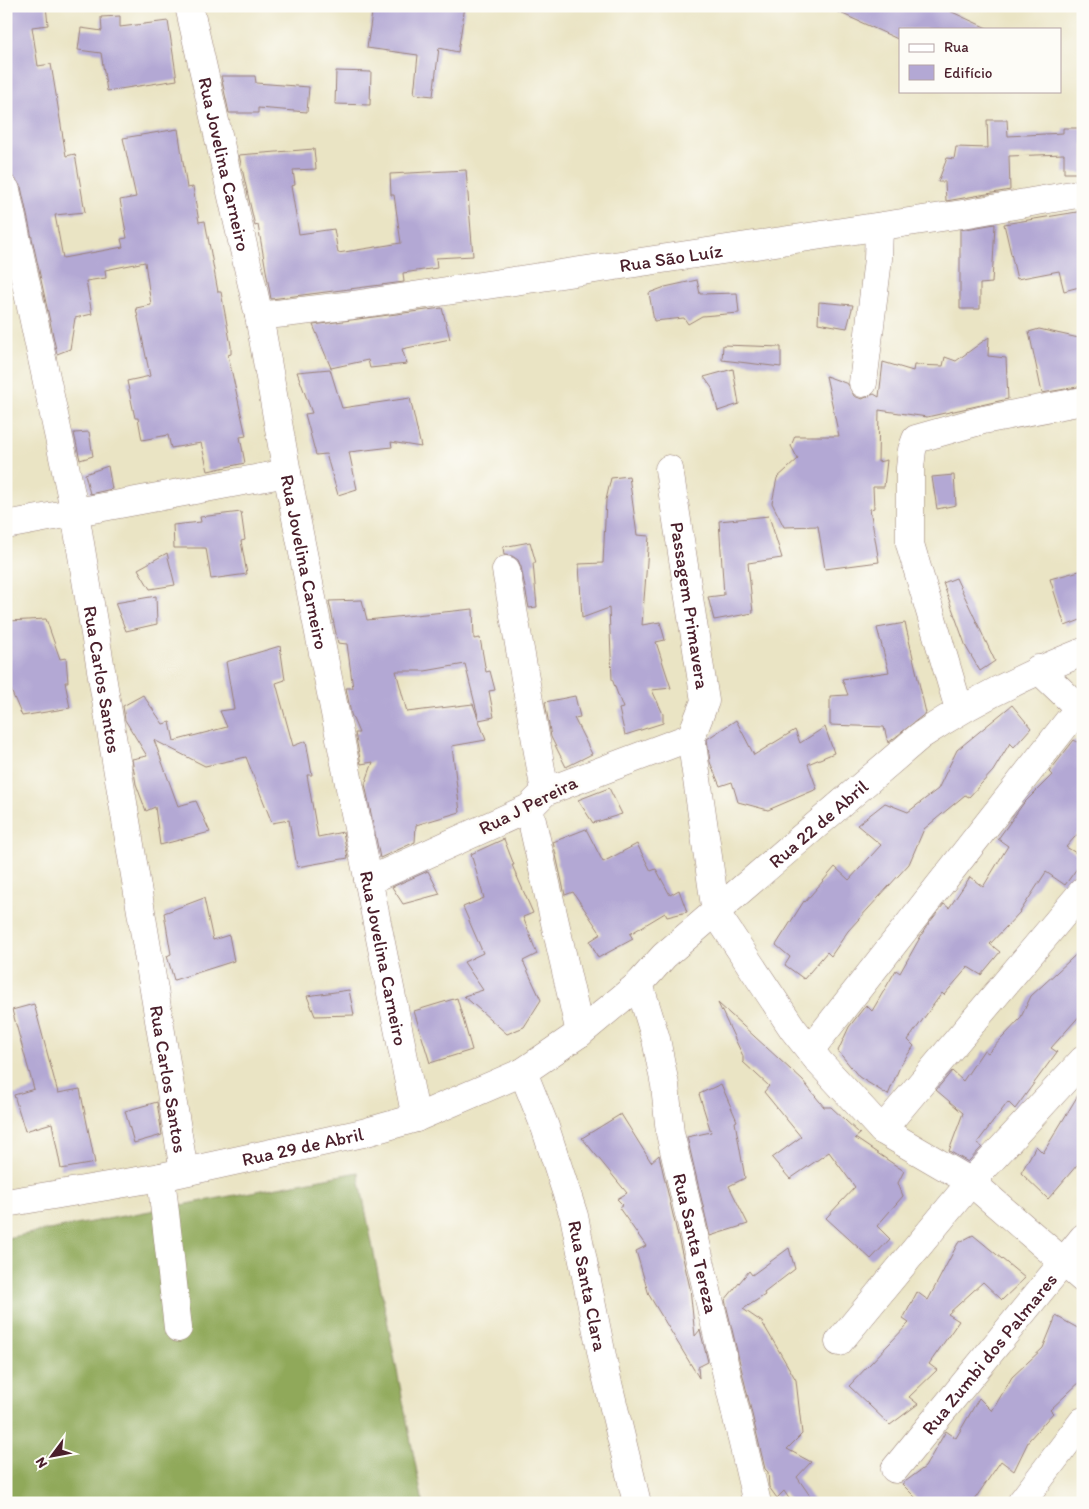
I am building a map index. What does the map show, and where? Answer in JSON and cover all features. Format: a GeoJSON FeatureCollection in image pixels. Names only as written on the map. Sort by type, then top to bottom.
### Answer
{"type":"FeatureCollection","features":[{"type":"Feature","properties":{"kind":"street","name":"Rua Jovelina Carneiro"},"geometry":{"type":"LineString","coordinates":[[194,10],[258,316],[287,473],[416,1118]]}},
{"type":"Feature","properties":{"kind":"street","name":"Rua Carlos Santos"},"geometry":{"type":"LineString","coordinates":[[6,190],[75,513],[172,1174],[178,1328]]}},
{"type":"Feature","properties":{"kind":"street","name":"Rua São Luíz"},"geometry":{"type":"LineString","coordinates":[[258,316],[363,304],[879,227],[1083,193]]}},
{"type":"Feature","properties":{"kind":"street"},"geometry":{"type":"LineString","coordinates":[[863,383],[878,259],[879,227]]}},
{"type":"Feature","properties":{"kind":"street"},"geometry":{"type":"LineString","coordinates":[[959,709],[910,544],[910,468],[912,450],[916,439],[983,420],[1083,401]]}},
{"type":"Feature","properties":{"kind":"street","name":"Passagem Primavera"},"geometry":{"type":"LineString","coordinates":[[669,469],[705,701],[691,737]]}},
{"type":"Feature","properties":{"kind":"street"},"geometry":{"type":"LineString","coordinates":[[6,525],[287,473]]}},
{"type":"Feature","properties":{"kind":"street"},"geometry":{"type":"LineString","coordinates":[[506,570],[537,800],[580,1033]]}},
{"type":"Feature","properties":{"kind":"street","name":"Rua 22 de Abril"},"geometry":{"type":"LineString","coordinates":[[580,1033],[639,984],[664,956],[920,736],[959,709],[1038,669],[1083,652]]}},
{"type":"Feature","properties":{"kind":"street"},"geometry":{"type":"LineString","coordinates":[[810,1050],[1081,710],[1038,669]]}},
{"type":"Feature","properties":{"kind":"street"},"geometry":{"type":"LineString","coordinates":[[691,737],[716,913],[810,1050],[882,1130],[971,1182],[1083,1280]]}},
{"type":"Feature","properties":{"kind":"street","name":"Rua J Pereira"},"geometry":{"type":"LineString","coordinates":[[368,881],[537,800],[691,737]]}},
{"type":"Feature","properties":{"kind":"street"},"geometry":{"type":"LineString","coordinates":[[882,1130],[1083,891]]}},
{"type":"Feature","properties":{"kind":"street","name":"Rua Santa Tereza"},"geometry":{"type":"LineString","coordinates":[[639,984],[656,1039],[665,1085],[670,1133],[757,1503]]}},
{"type":"Feature","properties":{"kind":"street","name":"Rua 29 de Abril"},"geometry":{"type":"LineString","coordinates":[[6,1203],[172,1174],[363,1133],[416,1118],[523,1072],[580,1033]]}},
{"type":"Feature","properties":{"kind":"street"},"geometry":{"type":"LineString","coordinates":[[839,1342],[971,1182],[1083,1060]]}},
{"type":"Feature","properties":{"kind":"street","name":"Rua Santa Clara"},"geometry":{"type":"LineString","coordinates":[[523,1072],[545,1127],[574,1216],[606,1371],[637,1503]]}},
{"type":"Feature","properties":{"kind":"street","name":"Rua Zumbi dos Palmares"},"geometry":{"type":"LineString","coordinates":[[895,1469],[1061,1262],[1083,1238]]}},
{"type":"Feature","properties":{"kind":"street"},"geometry":{"type":"LineString","coordinates":[[1021,1503],[1083,1421]]}},
{"type":"Feature","properties":{"kind":"green space"},"geometry":{"type":"Polygon","coordinates":[[[358,1172],[423,1503],[6,1503],[6,1238],[358,1172]]]}},
{"type":"Feature","properties":{"kind":"building"},"geometry":{"type":"Polygon","coordinates":[[[6,6],[46,6],[48,25],[32,27],[38,66],[51,64],[66,156],[75,154],[85,212],[55,215],[63,258],[123,247],[121,239],[127,238],[120,200],[136,197],[123,138],[178,129],[187,188],[193,187],[199,222],[205,221],[218,292],[221,292],[231,346],[231,354],[228,355],[246,436],[240,437],[245,463],[208,471],[201,443],[171,448],[168,435],[142,440],[138,418],[135,418],[127,381],[150,376],[136,308],[151,305],[145,262],[105,270],[106,278],[86,281],[92,314],[75,318],[70,349],[57,354],[21,187],[12,176],[6,151],[6,6]]]}},
{"type":"Feature","properties":{"kind":"building"},"geometry":{"type":"Polygon","coordinates":[[[373,6],[465,6],[458,52],[439,48],[433,96],[414,94],[418,55],[367,48],[373,6]]]}},
{"type":"Feature","properties":{"kind":"building"},"geometry":{"type":"Polygon","coordinates":[[[825,6],[939,6],[987,28],[899,28],[899,40],[825,6]]]}},
{"type":"Feature","properties":{"kind":"building"},"geometry":{"type":"Polygon","coordinates":[[[120,16],[120,27],[168,21],[177,80],[107,91],[101,53],[78,50],[81,28],[102,31],[101,17],[120,16]]]}},
{"type":"Feature","properties":{"kind":"building"},"geometry":{"type":"Polygon","coordinates":[[[336,71],[371,72],[370,105],[335,104],[336,71]]]}},
{"type":"Feature","properties":{"kind":"building"},"geometry":{"type":"Polygon","coordinates":[[[221,76],[255,76],[256,83],[309,87],[307,112],[258,108],[258,113],[229,113],[221,76]]]}},
{"type":"Feature","properties":{"kind":"building"},"geometry":{"type":"Polygon","coordinates":[[[987,120],[1007,120],[1008,136],[1063,133],[1063,128],[1083,128],[1083,173],[1064,173],[1064,154],[1009,156],[1010,190],[946,201],[945,182],[938,182],[947,158],[954,159],[956,147],[988,148],[987,120]]]}},
{"type":"Feature","properties":{"kind":"building"},"geometry":{"type":"Polygon","coordinates":[[[314,149],[316,169],[293,170],[295,185],[291,186],[299,234],[334,229],[338,253],[401,243],[394,195],[391,195],[390,174],[466,170],[473,256],[436,258],[437,268],[403,273],[404,282],[271,299],[258,225],[255,226],[239,155],[314,149]]]}},
{"type":"Feature","properties":{"kind":"building"},"geometry":{"type":"Polygon","coordinates":[[[1083,211],[1083,286],[1064,291],[1059,271],[1017,279],[1004,224],[1083,211]]]}},
{"type":"Feature","properties":{"kind":"building"},"geometry":{"type":"Polygon","coordinates":[[[995,224],[992,283],[980,284],[980,309],[960,309],[960,230],[995,224]]]}},
{"type":"Feature","properties":{"kind":"building"},"geometry":{"type":"Polygon","coordinates":[[[697,280],[700,294],[737,293],[739,313],[702,316],[688,324],[684,318],[654,321],[649,293],[665,287],[697,280]]]}},
{"type":"Feature","properties":{"kind":"building"},"geometry":{"type":"Polygon","coordinates":[[[819,302],[853,305],[847,328],[818,323],[819,302]]]}},
{"type":"Feature","properties":{"kind":"building"},"geometry":{"type":"Polygon","coordinates":[[[442,308],[450,339],[402,349],[407,364],[370,368],[368,360],[331,368],[313,325],[442,308]]]}},
{"type":"Feature","properties":{"kind":"building"},"geometry":{"type":"Polygon","coordinates":[[[1039,329],[1083,339],[1083,386],[1042,393],[1029,332],[1039,329]]]}},
{"type":"Feature","properties":{"kind":"building"},"geometry":{"type":"Polygon","coordinates":[[[989,337],[988,356],[1006,358],[1008,399],[927,417],[879,410],[878,462],[887,460],[884,487],[873,487],[874,508],[870,509],[879,562],[825,569],[818,526],[784,527],[772,503],[777,478],[798,459],[791,446],[795,436],[839,436],[826,376],[848,384],[854,396],[862,399],[874,394],[879,397],[883,362],[913,371],[914,365],[943,366],[945,357],[956,361],[989,337]]]}},
{"type":"Feature","properties":{"kind":"building"},"geometry":{"type":"Polygon","coordinates":[[[723,345],[781,347],[781,367],[722,360],[723,345]]]}},
{"type":"Feature","properties":{"kind":"building"},"geometry":{"type":"Polygon","coordinates":[[[330,369],[342,408],[410,398],[421,447],[391,442],[392,447],[349,452],[357,489],[338,495],[326,454],[316,455],[305,414],[312,413],[297,372],[330,369]]]}},
{"type":"Feature","properties":{"kind":"building"},"geometry":{"type":"Polygon","coordinates":[[[733,369],[739,404],[718,411],[712,388],[704,377],[733,369]]]}},
{"type":"Feature","properties":{"kind":"building"},"geometry":{"type":"Polygon","coordinates":[[[89,432],[93,456],[80,460],[74,433],[89,432]]]}},
{"type":"Feature","properties":{"kind":"building"},"geometry":{"type":"Polygon","coordinates":[[[108,466],[112,489],[90,494],[85,474],[108,466]]]}},
{"type":"Feature","properties":{"kind":"building"},"geometry":{"type":"Polygon","coordinates":[[[954,475],[956,505],[937,509],[932,477],[954,475]]]}},
{"type":"Feature","properties":{"kind":"building"},"geometry":{"type":"Polygon","coordinates":[[[629,476],[637,535],[649,536],[642,625],[660,622],[665,640],[656,642],[671,688],[652,690],[663,714],[663,723],[625,735],[619,709],[623,708],[612,679],[609,608],[582,618],[579,564],[603,563],[606,500],[611,478],[629,476]]]}},
{"type":"Feature","properties":{"kind":"building"},"geometry":{"type":"Polygon","coordinates":[[[241,512],[245,540],[241,541],[247,574],[211,579],[206,548],[174,548],[173,525],[201,522],[200,517],[241,512]]]}},
{"type":"Feature","properties":{"kind":"building"},"geometry":{"type":"Polygon","coordinates":[[[769,516],[782,558],[748,563],[753,613],[714,620],[708,597],[724,595],[719,521],[769,516]]]}},
{"type":"Feature","properties":{"kind":"building"},"geometry":{"type":"Polygon","coordinates":[[[530,542],[536,563],[533,563],[537,607],[529,608],[521,567],[518,560],[512,556],[504,555],[503,547],[530,542]]]}},
{"type":"Feature","properties":{"kind":"building"},"geometry":{"type":"Polygon","coordinates":[[[167,553],[175,585],[150,589],[138,569],[167,553]]]}},
{"type":"Feature","properties":{"kind":"building"},"geometry":{"type":"Polygon","coordinates":[[[1083,570],[1083,619],[1065,626],[1050,579],[1083,570]]]}},
{"type":"Feature","properties":{"kind":"building"},"geometry":{"type":"Polygon","coordinates":[[[956,578],[995,661],[980,671],[966,647],[943,583],[956,578]]]}},
{"type":"Feature","properties":{"kind":"building"},"geometry":{"type":"Polygon","coordinates":[[[156,596],[157,624],[126,631],[115,603],[156,596]]]}},
{"type":"Feature","properties":{"kind":"building"},"geometry":{"type":"Polygon","coordinates":[[[362,600],[367,620],[473,609],[474,639],[480,638],[486,672],[490,671],[495,690],[489,691],[494,717],[479,720],[465,664],[425,671],[396,671],[407,712],[473,704],[486,740],[452,746],[460,812],[416,825],[415,842],[380,858],[365,784],[373,762],[361,764],[355,733],[359,733],[351,714],[346,688],[353,688],[347,644],[338,643],[329,601],[362,600]]]}},
{"type":"Feature","properties":{"kind":"building"},"geometry":{"type":"Polygon","coordinates":[[[46,619],[60,659],[66,658],[68,682],[65,682],[70,708],[22,716],[10,688],[9,621],[46,619]]]}},
{"type":"Feature","properties":{"kind":"building"},"geometry":{"type":"Polygon","coordinates":[[[905,623],[926,713],[888,743],[884,727],[830,725],[830,696],[848,695],[842,679],[889,672],[877,628],[905,623]]]}},
{"type":"Feature","properties":{"kind":"building"},"geometry":{"type":"Polygon","coordinates":[[[280,646],[285,680],[276,683],[293,746],[306,741],[312,775],[307,775],[318,837],[343,832],[348,858],[297,867],[289,820],[272,823],[246,757],[205,766],[154,740],[178,806],[196,801],[210,832],[160,845],[155,807],[146,811],[136,784],[132,759],[147,756],[125,720],[123,706],[143,695],[163,724],[170,722],[174,741],[227,727],[220,711],[234,709],[226,662],[280,646]]]}},
{"type":"Feature","properties":{"kind":"building"},"geometry":{"type":"Polygon","coordinates":[[[575,696],[580,717],[574,718],[592,754],[566,767],[551,737],[545,702],[575,696]]]}},
{"type":"Feature","properties":{"kind":"building"},"geometry":{"type":"Polygon","coordinates":[[[1012,705],[1031,728],[1014,747],[1010,743],[993,771],[969,797],[965,795],[924,829],[909,864],[848,931],[831,956],[827,952],[804,979],[785,965],[790,957],[776,945],[804,901],[835,867],[849,880],[881,845],[857,825],[885,803],[908,812],[938,789],[957,750],[1012,705]]]}},
{"type":"Feature","properties":{"kind":"building"},"geometry":{"type":"Polygon","coordinates":[[[736,720],[754,755],[795,730],[800,743],[825,727],[834,753],[808,764],[817,789],[768,810],[738,802],[732,782],[720,786],[710,762],[707,739],[736,720]]]}},
{"type":"Feature","properties":{"kind":"building"},"geometry":{"type":"Polygon","coordinates":[[[1074,740],[1083,746],[1083,828],[1066,847],[1083,857],[1083,860],[1065,885],[1046,872],[1020,912],[990,944],[1000,952],[981,975],[968,967],[944,995],[942,993],[908,1040],[914,1046],[901,1064],[888,1095],[859,1077],[838,1051],[849,1027],[866,1005],[872,1011],[896,970],[900,973],[926,927],[944,904],[949,908],[970,877],[983,887],[1008,846],[998,839],[1023,804],[1052,775],[1049,772],[1074,740]]]}},
{"type":"Feature","properties":{"kind":"building"},"geometry":{"type":"Polygon","coordinates":[[[609,788],[622,814],[593,823],[578,800],[609,788]]]}},
{"type":"Feature","properties":{"kind":"building"},"geometry":{"type":"Polygon","coordinates":[[[586,829],[603,862],[637,844],[651,871],[656,869],[670,895],[679,890],[687,912],[667,917],[665,913],[630,934],[633,939],[598,958],[590,941],[601,934],[573,892],[565,895],[553,842],[586,829]]]}},
{"type":"Feature","properties":{"kind":"building"},"geometry":{"type":"Polygon","coordinates":[[[504,839],[514,865],[512,865],[533,913],[523,917],[537,954],[523,961],[541,1000],[524,1027],[507,1034],[464,996],[483,990],[464,962],[483,953],[463,907],[484,898],[471,854],[504,839]]]}},
{"type":"Feature","properties":{"kind":"building"},"geometry":{"type":"Polygon","coordinates":[[[428,871],[440,894],[403,904],[392,887],[428,871]]]}},
{"type":"Feature","properties":{"kind":"building"},"geometry":{"type":"Polygon","coordinates":[[[204,898],[213,940],[229,935],[234,961],[174,980],[167,956],[171,954],[164,913],[204,898]]]}},
{"type":"Feature","properties":{"kind":"building"},"geometry":{"type":"Polygon","coordinates":[[[1083,948],[1083,1012],[1051,1048],[1057,1052],[1015,1109],[1008,1102],[977,1143],[982,1147],[968,1162],[949,1151],[963,1113],[936,1090],[952,1071],[963,1081],[984,1050],[988,1053],[1020,1019],[1031,996],[1083,948]]]}},
{"type":"Feature","properties":{"kind":"building"},"geometry":{"type":"Polygon","coordinates":[[[349,990],[354,1015],[315,1016],[307,996],[349,990]]]}},
{"type":"Feature","properties":{"kind":"building"},"geometry":{"type":"Polygon","coordinates":[[[457,998],[472,1050],[430,1063],[414,1011],[457,998]]]}},
{"type":"Feature","properties":{"kind":"building"},"geometry":{"type":"Polygon","coordinates":[[[718,1003],[803,1081],[824,1107],[831,1107],[860,1134],[855,1138],[904,1171],[898,1183],[903,1196],[877,1226],[890,1239],[871,1259],[826,1218],[855,1187],[829,1152],[790,1179],[772,1158],[801,1137],[764,1092],[769,1086],[743,1062],[743,1056],[718,1003]]]}},
{"type":"Feature","properties":{"kind":"building"},"geometry":{"type":"Polygon","coordinates":[[[34,1004],[58,1093],[80,1089],[95,1163],[61,1169],[52,1123],[25,1131],[14,1095],[34,1089],[12,1010],[34,1004]]]}},
{"type":"Feature","properties":{"kind":"building"},"geometry":{"type":"Polygon","coordinates":[[[721,1084],[737,1121],[735,1122],[745,1178],[729,1186],[748,1224],[710,1236],[687,1137],[711,1132],[699,1094],[721,1084]]]}},
{"type":"Feature","properties":{"kind":"building"},"geometry":{"type":"Polygon","coordinates":[[[1083,1087],[1083,1158],[1048,1199],[1021,1173],[1036,1146],[1043,1153],[1083,1087]]]}},
{"type":"Feature","properties":{"kind":"building"},"geometry":{"type":"Polygon","coordinates":[[[157,1102],[162,1135],[134,1143],[125,1111],[157,1102]]]}},
{"type":"Feature","properties":{"kind":"building"},"geometry":{"type":"Polygon","coordinates":[[[621,1114],[651,1162],[659,1155],[690,1288],[695,1336],[700,1330],[708,1362],[698,1367],[699,1378],[649,1295],[636,1251],[646,1246],[619,1208],[623,1205],[617,1199],[627,1193],[582,1138],[621,1114]]]}},
{"type":"Feature","properties":{"kind":"building"},"geometry":{"type":"Polygon","coordinates":[[[973,1235],[1025,1278],[1002,1300],[983,1282],[948,1314],[959,1321],[929,1364],[937,1370],[909,1397],[918,1404],[890,1425],[849,1386],[909,1323],[903,1319],[917,1292],[928,1300],[958,1243],[973,1235]]]}},
{"type":"Feature","properties":{"kind":"building"},"geometry":{"type":"Polygon","coordinates":[[[789,1248],[795,1269],[764,1293],[765,1295],[743,1309],[762,1322],[796,1380],[802,1434],[787,1449],[811,1462],[797,1477],[815,1503],[792,1503],[784,1491],[777,1498],[769,1487],[768,1472],[765,1469],[725,1300],[749,1271],[752,1275],[789,1248]]]}},
{"type":"Feature","properties":{"kind":"building"},"geometry":{"type":"Polygon","coordinates":[[[1056,1316],[1083,1331],[1083,1379],[1050,1410],[1053,1413],[1029,1440],[1014,1471],[1001,1461],[972,1503],[921,1503],[902,1484],[925,1467],[946,1431],[956,1438],[979,1398],[992,1411],[1012,1377],[1043,1348],[1056,1316]]]}}]}
